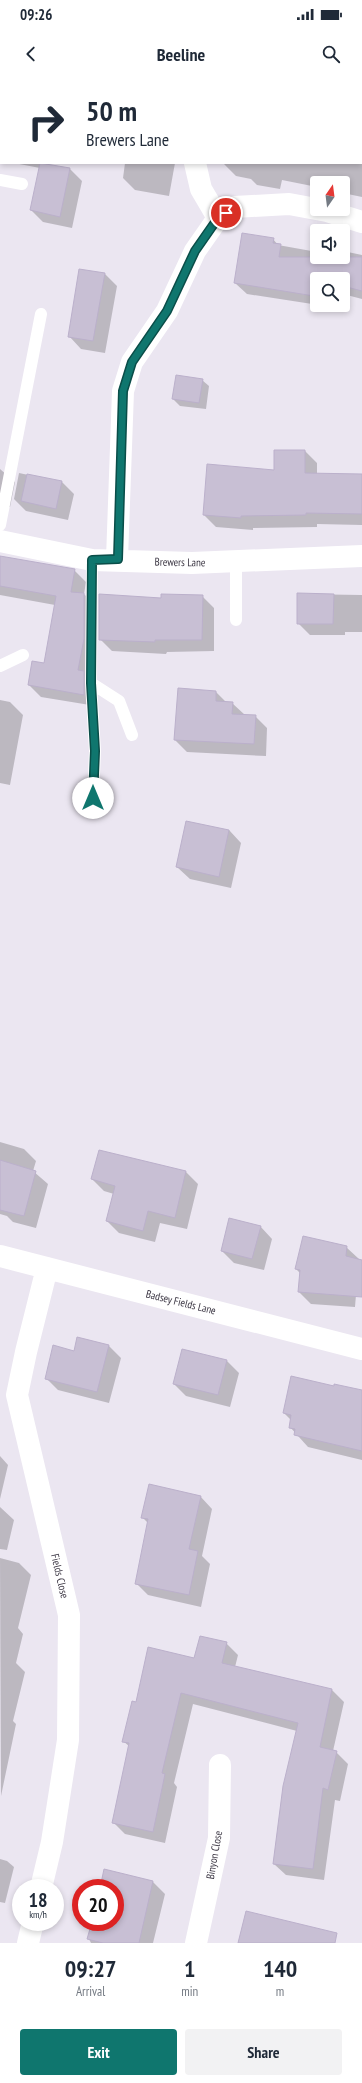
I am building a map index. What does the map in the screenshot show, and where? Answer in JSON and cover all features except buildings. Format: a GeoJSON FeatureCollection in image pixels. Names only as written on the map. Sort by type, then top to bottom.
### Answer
{"type":"FeatureCollection","features":[{"type":"Feature","properties":{"kind":"street"},"geometry":{"type":"LineString","coordinates":[[195,164],[201,189],[218,218]]}},
{"type":"Feature","properties":{"kind":"street"},"geometry":{"type":"LineString","coordinates":[[118,559],[123,391],[132,362],[167,311],[195,251],[218,218],[235,207],[289,204],[327,211],[362,222]]}},
{"type":"Feature","properties":{"kind":"street","name":"Brewers Lane"},"geometry":{"type":"LineString","coordinates":[[0,541],[92,560],[118,559],[192,563],[362,556]]}},
{"type":"Feature","properties":{"kind":"street","name":"Badsey Fields Lane"},"geometry":{"type":"LineString","coordinates":[[0,1256],[362,1349]]}},
{"type":"Feature","properties":{"kind":"street","name":"Fields Close"},"geometry":{"type":"LineString","coordinates":[[43,1879],[52,1842],[68,1740],[69,1616],[17,1396],[26,1352],[47,1268]]}},
{"type":"Feature","properties":{"kind":"street","name":"Binyon Close"},"geometry":{"type":"LineString","coordinates":[[196,1943],[219,1838],[220,1765]]}},
{"type":"Feature","properties":{"kind":"street"},"geometry":{"type":"LineString","coordinates":[[28,1943],[31,1931]]}},
{"type":"Feature","properties":{"kind":"lane"},"geometry":{"type":"LineString","coordinates":[[0,180],[22,184]]}},
{"type":"Feature","properties":{"kind":"lane"},"geometry":{"type":"LineString","coordinates":[[0,525],[41,314]]}},
{"type":"Feature","properties":{"kind":"lane"},"geometry":{"type":"LineString","coordinates":[[92,560],[91,683],[95,751],[93,798]]}},
{"type":"Feature","properties":{"kind":"lane"},"geometry":{"type":"LineString","coordinates":[[236,562],[236,620]]}},
{"type":"Feature","properties":{"kind":"lane"},"geometry":{"type":"LineString","coordinates":[[0,666],[23,655]]}},
{"type":"Feature","properties":{"kind":"lane"},"geometry":{"type":"LineString","coordinates":[[91,683],[119,701],[132,735]]}},
{"type":"Feature","properties":{"kind":"route"},"geometry":{"type":"LineString","coordinates":[[93,798],[95,751],[91,683],[92,560],[118,559],[123,391],[132,362],[167,311],[195,251],[218,218],[226,213]]}}]}
